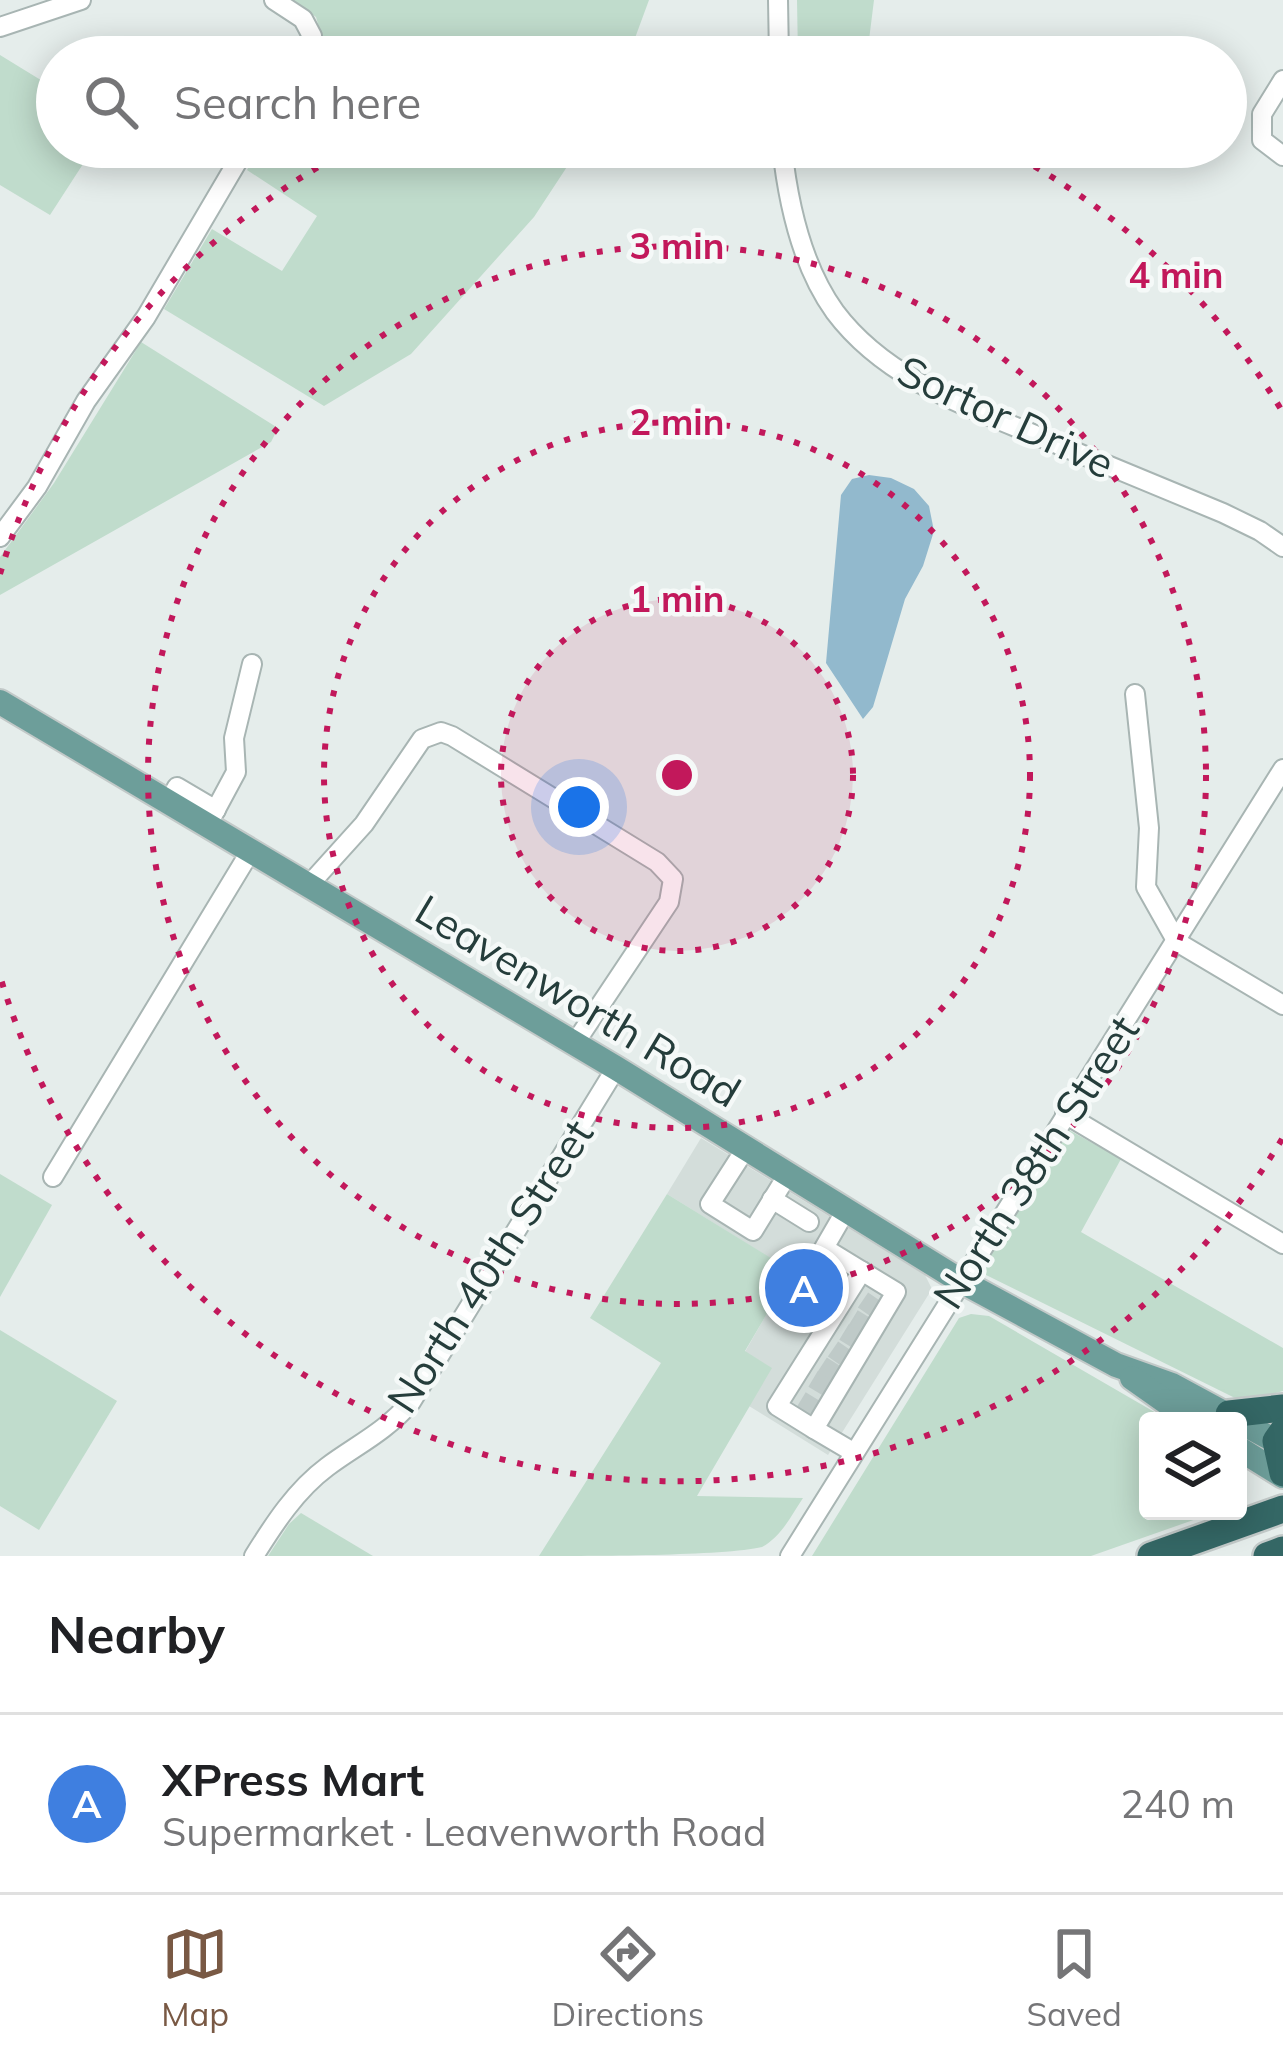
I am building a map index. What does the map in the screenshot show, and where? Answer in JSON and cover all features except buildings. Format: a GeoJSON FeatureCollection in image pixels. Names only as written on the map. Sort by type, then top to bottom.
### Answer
{"type":"FeatureCollection","features":[{"type":"Feature","properties":{"kind":"highway"},"geometry":{"type":"LineString","coordinates":[[1247,1414],[1283,1408]]}},
{"type":"Feature","properties":{"kind":"highway"},"geometry":{"type":"LineString","coordinates":[[1281,1439],[1283,1475]]}},
{"type":"Feature","properties":{"kind":"highway"},"geometry":{"type":"LineString","coordinates":[[1151,1556],[1276,1511]]}},
{"type":"Feature","properties":{"kind":"highway"},"geometry":{"type":"LineString","coordinates":[[1267,1556],[1283,1550]]}},
{"type":"Feature","properties":{"kind":"main road","name":"Leavenworth Road"},"geometry":{"type":"LineString","coordinates":[[0,702],[168,803],[212,818],[250,852],[575,1043],[959,1280],[1117,1365],[1225,1412]]}},
{"type":"Feature","properties":{"kind":"main road","name":"Leavenworth Road"},"geometry":{"type":"LineString","coordinates":[[1117,1365],[1178,1412]]}},
{"type":"Feature","properties":{"kind":"main road","name":"Leavenworth Road"},"geometry":{"type":"LineString","coordinates":[[1247,1423],[1281,1439]]}},
{"type":"Feature","properties":{"kind":"main road"},"geometry":{"type":"LineString","coordinates":[[1247,1453],[1283,1475]]}},
{"type":"Feature","properties":{"kind":"street"},"geometry":{"type":"LineString","coordinates":[[0,28],[81,0]]}},
{"type":"Feature","properties":{"kind":"street"},"geometry":{"type":"LineString","coordinates":[[274,0],[302,19],[312,36]]}},
{"type":"Feature","properties":{"kind":"street"},"geometry":{"type":"LineString","coordinates":[[778,0],[779,36]]}},
{"type":"Feature","properties":{"kind":"street"},"geometry":{"type":"LineString","coordinates":[[1283,80],[1262,114],[1260,134],[1283,156]]}},
{"type":"Feature","properties":{"kind":"street"},"geometry":{"type":"LineString","coordinates":[[0,537],[146,317],[234,168]]}},
{"type":"Feature","properties":{"kind":"street","name":"Sortor Drive"},"geometry":{"type":"LineString","coordinates":[[784,168],[809,262],[836,313],[878,356],[950,400],[1223,513],[1283,547]]}},
{"type":"Feature","properties":{"kind":"street"},"geometry":{"type":"LineString","coordinates":[[212,818],[236,772],[235,738],[252,664]]}},
{"type":"Feature","properties":{"kind":"street"},"geometry":{"type":"LineString","coordinates":[[1135,694],[1150,828],[1146,887],[1178,942],[1283,1005]]}},
{"type":"Feature","properties":{"kind":"street"},"geometry":{"type":"LineString","coordinates":[[308,886],[364,824],[422,739],[433,734],[452,736],[657,862],[673,879],[669,902],[575,1043]]}},
{"type":"Feature","properties":{"kind":"street","name":"North 38th Street"},"geometry":{"type":"LineString","coordinates":[[790,1556],[1283,769]]}},
{"type":"Feature","properties":{"kind":"street"},"geometry":{"type":"LineString","coordinates":[[53,1177],[250,852]]}},
{"type":"Feature","properties":{"kind":"street","name":"North 40th Street"},"geometry":{"type":"LineString","coordinates":[[254,1556],[324,1469],[381,1433],[410,1402],[616,1068]]}},
{"type":"Feature","properties":{"kind":"street"},"geometry":{"type":"LineString","coordinates":[[1066,1114],[1283,1244]]}},
{"type":"Feature","properties":{"kind":"street"},"geometry":{"type":"LineString","coordinates":[[746,1148],[710,1204],[752,1231],[788,1174]]}},
{"type":"Feature","properties":{"kind":"street"},"geometry":{"type":"LineString","coordinates":[[772,1199],[808,1222]]}},
{"type":"Feature","properties":{"kind":"street"},"geometry":{"type":"LineString","coordinates":[[808,1408],[843,1344],[896,1292],[824,1247],[846,1210]]}},
{"type":"Feature","properties":{"kind":"street"},"geometry":{"type":"LineString","coordinates":[[808,1408],[843,1344],[862,1271]]}},
{"type":"Feature","properties":{"kind":"street"},"geometry":{"type":"LineString","coordinates":[[808,1408],[853,1452]]}},
{"type":"Feature","properties":{"kind":"shaded area"},"geometry":{"type":"Polygon","coordinates":[[[701,1138],[925,1275],[932,1289],[828,1455],[749,1406],[771,1368],[745,1352],[791,1271],[667,1194],[701,1138]]]}},
{"type":"Feature","properties":{"kind":"green space"},"geometry":{"type":"Polygon","coordinates":[[[292,0],[649,0],[636,36],[321,36],[316,17],[292,0]]]}},
{"type":"Feature","properties":{"kind":"green space"},"geometry":{"type":"Polygon","coordinates":[[[797,0],[874,0],[870,36],[798,36],[797,0]]]}},
{"type":"Feature","properties":{"kind":"green space"},"geometry":{"type":"Polygon","coordinates":[[[0,55],[36,77],[36,168],[80,168],[50,215],[0,185],[0,55]]]}},
{"type":"Feature","properties":{"kind":"green space"},"geometry":{"type":"Polygon","coordinates":[[[566,168],[534,217],[411,354],[324,406],[164,309],[212,229],[282,271],[317,216],[247,170],[566,168]]]}},
{"type":"Feature","properties":{"kind":"green space"},"geometry":{"type":"Polygon","coordinates":[[[141,342],[278,428],[271,442],[0,595],[0,557],[54,483],[141,342]]]}},
{"type":"Feature","properties":{"kind":"green space"},"geometry":{"type":"Polygon","coordinates":[[[1069,1130],[1121,1159],[1081,1232],[1283,1348],[1283,1391],[1235,1398],[986,1275],[982,1263],[1069,1130]]]}},
{"type":"Feature","properties":{"kind":"green space"},"geometry":{"type":"Polygon","coordinates":[[[0,1174],[52,1205],[0,1297],[0,1174]]]}},
{"type":"Feature","properties":{"kind":"green space"},"geometry":{"type":"Polygon","coordinates":[[[667,1194],[792,1271],[745,1351],[772,1368],[697,1496],[803,1498],[780,1532],[762,1547],[688,1554],[539,1556],[661,1363],[590,1318],[667,1194]]]}},
{"type":"Feature","properties":{"kind":"green space"},"geometry":{"type":"Polygon","coordinates":[[[989,1316],[1154,1412],[1139,1412],[1139,1520],[1193,1520],[1091,1556],[812,1556],[959,1318],[989,1316]]]}},
{"type":"Feature","properties":{"kind":"green space"},"geometry":{"type":"Polygon","coordinates":[[[0,1330],[117,1401],[39,1530],[0,1506],[0,1330]]]}},
{"type":"Feature","properties":{"kind":"green space"},"geometry":{"type":"Polygon","coordinates":[[[301,1513],[373,1556],[268,1556],[301,1513]]]}},
{"type":"Feature","properties":{"kind":"water"},"geometry":{"type":"Polygon","coordinates":[[[891,478],[914,489],[929,506],[934,531],[923,566],[905,599],[873,707],[863,719],[826,663],[841,495],[852,479],[891,478]]]}},
{"type":"Feature","properties":{"kind":"tunnel"},"geometry":{"type":"LineString","coordinates":[[863,1300],[876,1309]]}},
{"type":"Feature","properties":{"kind":"tunnel"},"geometry":{"type":"LineString","coordinates":[[853,1318],[866,1326]]}},
{"type":"Feature","properties":{"kind":"tunnel"},"geometry":{"type":"LineString","coordinates":[[844,1332],[857,1340]]}},
{"type":"Feature","properties":{"kind":"tunnel"},"geometry":{"type":"LineString","coordinates":[[833,1349],[846,1358]]}},
{"type":"Feature","properties":{"kind":"tunnel"},"geometry":{"type":"LineString","coordinates":[[822,1365],[836,1374]]}},
{"type":"Feature","properties":{"kind":"tunnel"},"geometry":{"type":"LineString","coordinates":[[813,1379],[828,1388]]}},
{"type":"Feature","properties":{"kind":"tunnel"},"geometry":{"type":"LineString","coordinates":[[801,1400],[814,1408]]}},
{"type":"Feature","properties":{"kind":"place","name":"XPress Mart"},"geometry":{"type":"Point","coordinates":[804,1288]}}]}
